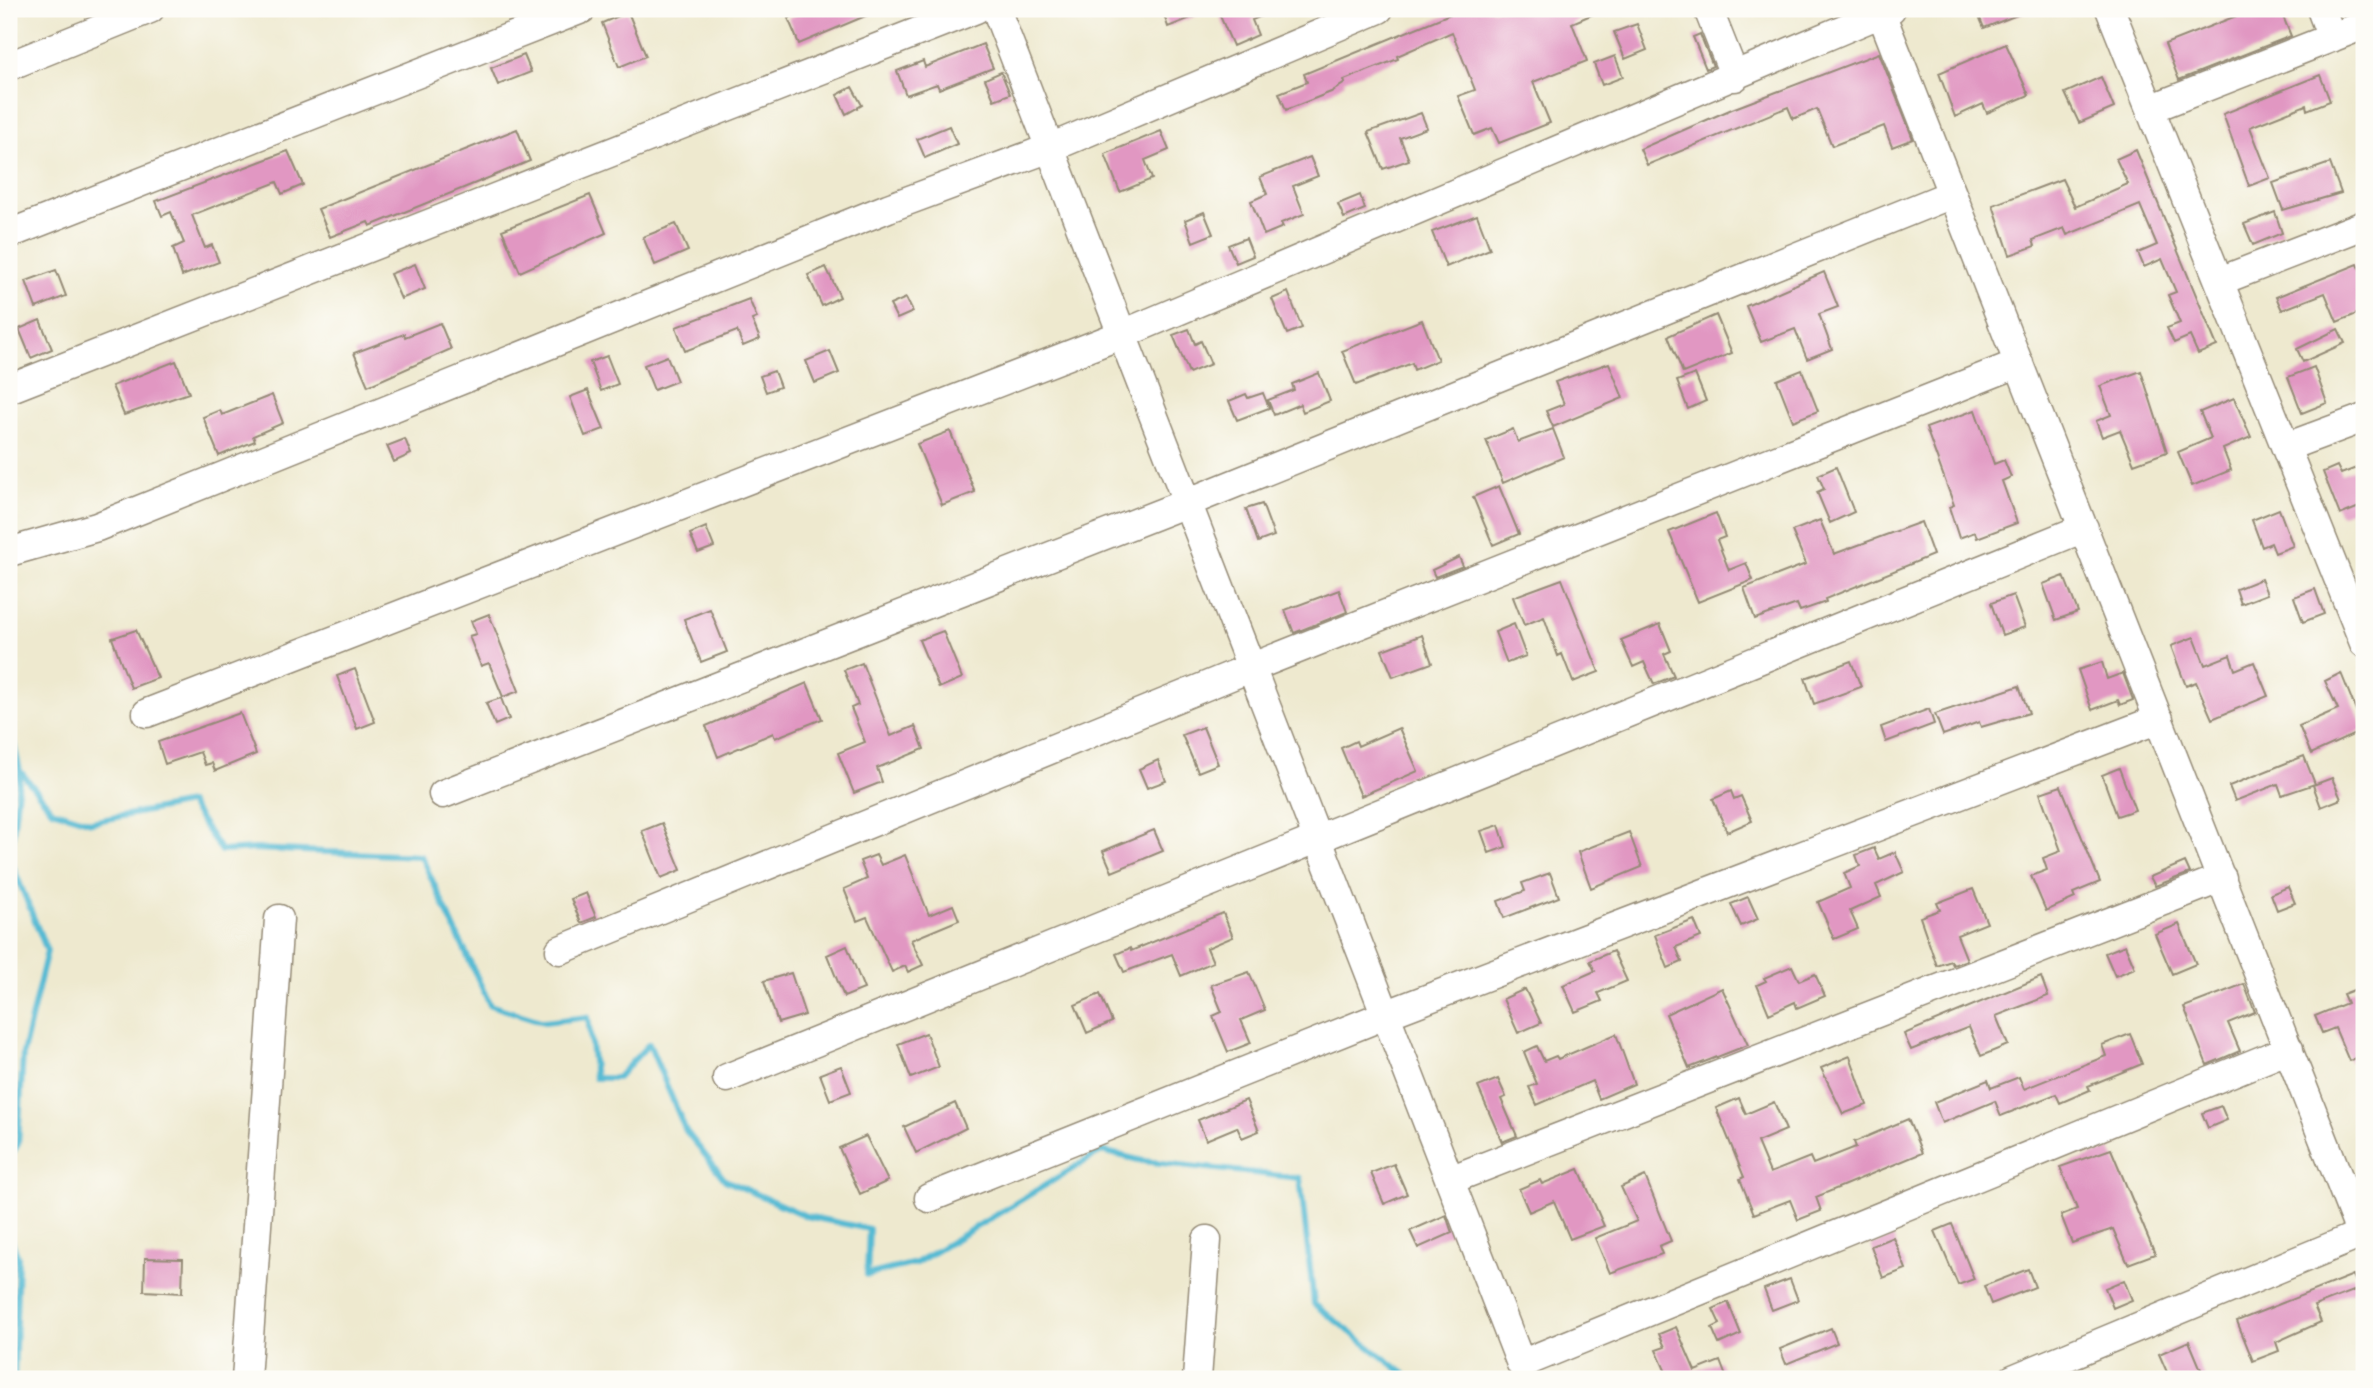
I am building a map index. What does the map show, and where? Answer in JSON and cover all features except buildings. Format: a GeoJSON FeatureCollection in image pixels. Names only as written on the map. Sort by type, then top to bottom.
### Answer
{"type":"FeatureCollection","features":[{"type":"Feature","properties":{"kind":"street"},"geometry":{"type":"LineString","coordinates":[[9,66],[150,9]]}},
{"type":"Feature","properties":{"kind":"street"},"geometry":{"type":"LineString","coordinates":[[9,234],[582,9]]}},
{"type":"Feature","properties":{"kind":"street"},"geometry":{"type":"LineString","coordinates":[[11,388],[976,9]]}},
{"type":"Feature","properties":{"kind":"street"},"geometry":{"type":"LineString","coordinates":[[996,9],[1521,1364],[2290,1049]]}},
{"type":"Feature","properties":{"kind":"street"},"geometry":{"type":"LineString","coordinates":[[9,552],[97,527],[888,208],[1050,148],[1379,9]]}},
{"type":"Feature","properties":{"kind":"street"},"geometry":{"type":"LineString","coordinates":[[1708,9],[1735,77]]}},
{"type":"Feature","properties":{"kind":"street"},"geometry":{"type":"LineString","coordinates":[[2110,9],[2286,447],[2359,615],[2364,643]]}},
{"type":"Feature","properties":{"kind":"street"},"geometry":{"type":"LineString","coordinates":[[2321,9],[2332,38]]}},
{"type":"Feature","properties":{"kind":"street"},"geometry":{"type":"LineString","coordinates":[[147,713],[1123,334],[1886,11],[1952,194],[2363,1234],[2012,1379]]}},
{"type":"Feature","properties":{"kind":"street"},"geometry":{"type":"LineString","coordinates":[[2150,109],[2364,25]]}},
{"type":"Feature","properties":{"kind":"street"},"geometry":{"type":"LineString","coordinates":[[443,794],[1189,502],[1952,194]]}},
{"type":"Feature","properties":{"kind":"street"},"geometry":{"type":"LineString","coordinates":[[2220,281],[2364,225]]}},
{"type":"Feature","properties":{"kind":"street"},"geometry":{"type":"LineString","coordinates":[[560,950],[1250,668],[2019,363]]}},
{"type":"Feature","properties":{"kind":"street"},"geometry":{"type":"LineString","coordinates":[[2286,447],[2364,418]]}},
{"type":"Feature","properties":{"kind":"street"},"geometry":{"type":"LineString","coordinates":[[727,1078],[2084,528]]}},
{"type":"Feature","properties":{"kind":"street"},"geometry":{"type":"LineString","coordinates":[[929,1198],[1385,1015],[2159,719]]}},
{"type":"Feature","properties":{"kind":"street"},"geometry":{"type":"LineString","coordinates":[[1450,1180],[2222,878]]}},
{"type":"Feature","properties":{"kind":"street"},"geometry":{"type":"LineString","coordinates":[[246,1379],[279,919]]}},
{"type":"Feature","properties":{"kind":"street"},"geometry":{"type":"LineString","coordinates":[[1197,1379],[1206,1240]]}},
{"type":"Feature","properties":{"kind":"waterway"},"geometry":{"type":"LineString","coordinates":[[9,725],[20,771],[52,810],[91,822],[189,803],[221,851],[255,849],[421,856],[490,1005],[544,1022],[588,1017],[595,1078],[617,1078],[649,1044],[686,1131],[725,1180],[806,1216],[869,1229],[867,1275],[916,1263],[1102,1151],[1143,1161],[1300,1178],[1314,1304],[1411,1379]]}},
{"type":"Feature","properties":{"kind":"waterway"},"geometry":{"type":"LineString","coordinates":[[9,1159],[18,1144],[23,1053],[47,951],[10,859],[20,771]]}},
{"type":"Feature","properties":{"kind":"waterway"},"geometry":{"type":"LineString","coordinates":[[9,1234],[18,1258],[14,1379]]}}]}
